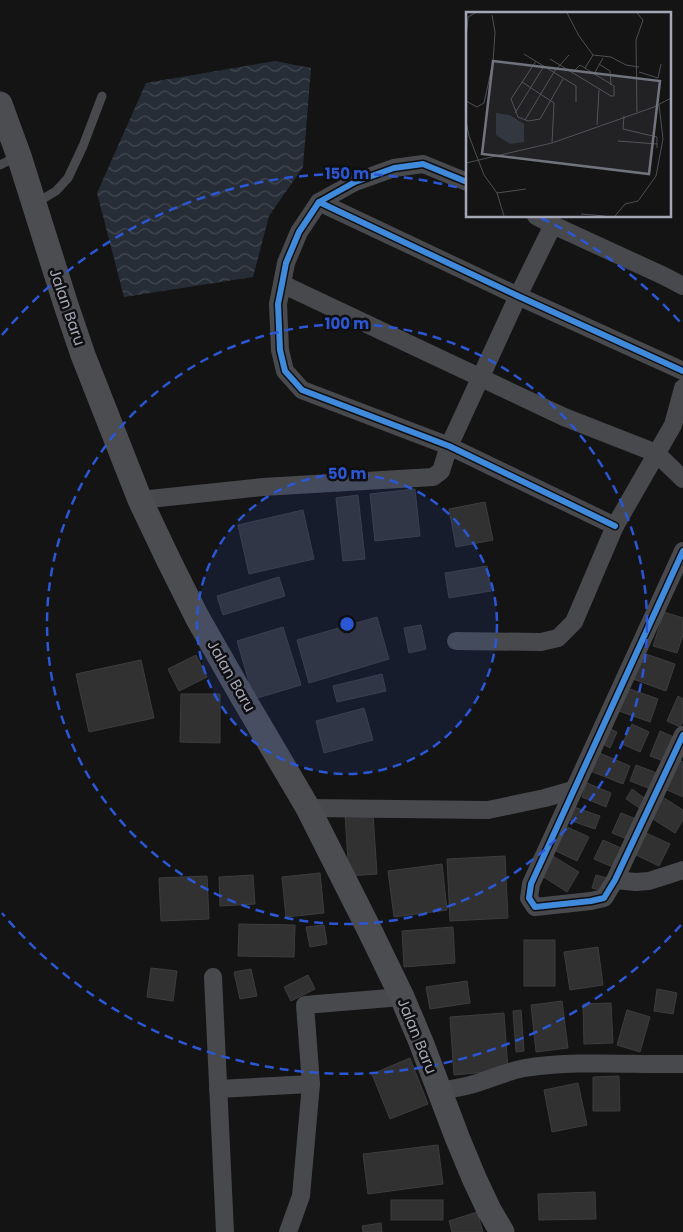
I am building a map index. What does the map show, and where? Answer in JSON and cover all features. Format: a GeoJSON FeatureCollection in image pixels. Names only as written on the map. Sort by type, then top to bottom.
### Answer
{"type":"FeatureCollection","features":[{"type":"Feature","properties":{"kind":"main road","name":"Jalan Baru"},"geometry":{"type":"LineString","coordinates":[[0,104],[9,161],[34,205],[83,355],[140,500],[198,617],[308,808],[369,929],[402,997],[474,1178],[502,1232]]}},
{"type":"Feature","properties":{"kind":"street"},"geometry":{"type":"LineString","coordinates":[[466,182],[423,164],[394,168],[355,182],[319,202],[299,232],[286,263],[278,304],[280,350],[285,370],[302,390],[449,446],[615,526]]}},
{"type":"Feature","properties":{"kind":"street"},"geometry":{"type":"LineString","coordinates":[[319,202],[683,371]]}},
{"type":"Feature","properties":{"kind":"street"},"geometry":{"type":"LineString","coordinates":[[540,218],[683,286]]}},
{"type":"Feature","properties":{"kind":"street"},"geometry":{"type":"LineString","coordinates":[[140,500],[263,487],[433,477],[441,471],[449,446],[552,225]]}},
{"type":"Feature","properties":{"kind":"street"},"geometry":{"type":"LineString","coordinates":[[282,284],[564,417],[656,453],[683,479]]}},
{"type":"Feature","properties":{"kind":"street"},"geometry":{"type":"LineString","coordinates":[[456,641],[541,642],[558,638],[574,622],[615,526],[656,453],[678,427],[683,388]]}},
{"type":"Feature","properties":{"kind":"street"},"geometry":{"type":"LineString","coordinates":[[682,739],[615,880],[604,898],[535,907],[528,898],[531,884],[573,790],[676,587],[683,551]]}},
{"type":"Feature","properties":{"kind":"street"},"geometry":{"type":"LineString","coordinates":[[308,808],[488,810],[573,790]]}},
{"type":"Feature","properties":{"kind":"street"},"geometry":{"type":"LineString","coordinates":[[615,880],[649,881],[683,870]]}},
{"type":"Feature","properties":{"kind":"street"},"geometry":{"type":"LineString","coordinates":[[213,976],[224,1232]]}},
{"type":"Feature","properties":{"kind":"street"},"geometry":{"type":"LineString","coordinates":[[288,1232],[301,1196],[311,1084],[305,1005],[402,997]]}},
{"type":"Feature","properties":{"kind":"street"},"geometry":{"type":"LineString","coordinates":[[439,1091],[475,1084],[503,1073],[546,1066],[571,1064],[683,1064]]}},
{"type":"Feature","properties":{"kind":"street"},"geometry":{"type":"LineString","coordinates":[[218,1089],[311,1084]]}},
{"type":"Feature","properties":{"kind":"lane"},"geometry":{"type":"LineString","coordinates":[[34,205],[56,191],[68,178],[84,146],[102,96]]}},
{"type":"Feature","properties":{"kind":"water"},"geometry":{"type":"Polygon","coordinates":[[[275,61],[311,68],[303,167],[269,216],[253,277],[124,297],[97,193],[146,83],[275,61]]]}},
{"type":"Feature","properties":{"kind":"building"},"geometry":{"type":"Polygon","coordinates":[[[415,489],[420,536],[375,541],[370,494],[415,489]]]}},
{"type":"Feature","properties":{"kind":"building"},"geometry":{"type":"Polygon","coordinates":[[[358,495],[365,559],[343,561],[336,498],[358,495]]]}},
{"type":"Feature","properties":{"kind":"building"},"geometry":{"type":"Polygon","coordinates":[[[485,502],[493,540],[456,547],[449,509],[485,502]]]}},
{"type":"Feature","properties":{"kind":"building"},"geometry":{"type":"Polygon","coordinates":[[[303,510],[314,559],[249,574],[238,525],[303,510]]]}},
{"type":"Feature","properties":{"kind":"building"},"geometry":{"type":"Polygon","coordinates":[[[487,566],[491,591],[449,598],[445,573],[487,566]]]}},
{"type":"Feature","properties":{"kind":"building"},"geometry":{"type":"Polygon","coordinates":[[[279,577],[285,596],[223,615],[217,596],[279,577]]]}},
{"type":"Feature","properties":{"kind":"building"},"geometry":{"type":"Polygon","coordinates":[[[664,612],[683,618],[683,635],[677,653],[653,646],[664,612]]]}},
{"type":"Feature","properties":{"kind":"building"},"geometry":{"type":"Polygon","coordinates":[[[377,617],[389,659],[309,683],[297,640],[377,617]]]}},
{"type":"Feature","properties":{"kind":"building"},"geometry":{"type":"Polygon","coordinates":[[[421,625],[426,649],[409,653],[404,628],[421,625]]]}},
{"type":"Feature","properties":{"kind":"building"},"geometry":{"type":"Polygon","coordinates":[[[283,627],[301,685],[254,699],[237,641],[283,627]]]}},
{"type":"Feature","properties":{"kind":"building"},"geometry":{"type":"Polygon","coordinates":[[[643,653],[675,664],[666,691],[633,679],[643,653]]]}},
{"type":"Feature","properties":{"kind":"building"},"geometry":{"type":"Polygon","coordinates":[[[196,655],[207,677],[179,691],[168,669],[196,655]]]}},
{"type":"Feature","properties":{"kind":"building"},"geometry":{"type":"Polygon","coordinates":[[[141,660],[154,718],[89,732],[76,674],[141,660]]]}},
{"type":"Feature","properties":{"kind":"building"},"geometry":{"type":"Polygon","coordinates":[[[382,674],[386,691],[337,702],[333,686],[382,674]]]}},
{"type":"Feature","properties":{"kind":"building"},"geometry":{"type":"Polygon","coordinates":[[[627,688],[658,699],[650,722],[619,711],[627,688]]]}},
{"type":"Feature","properties":{"kind":"building"},"geometry":{"type":"Polygon","coordinates":[[[181,694],[220,694],[220,743],[180,742],[181,694]]]}},
{"type":"Feature","properties":{"kind":"building"},"geometry":{"type":"Polygon","coordinates":[[[678,696],[683,699],[683,722],[680,727],[667,721],[678,696]]]}},
{"type":"Feature","properties":{"kind":"building"},"geometry":{"type":"Polygon","coordinates":[[[364,708],[373,740],[324,753],[316,721],[364,708]]]}},
{"type":"Feature","properties":{"kind":"building"},"geometry":{"type":"Polygon","coordinates":[[[632,724],[649,732],[640,752],[622,744],[632,724]]]}},
{"type":"Feature","properties":{"kind":"building"},"geometry":{"type":"Polygon","coordinates":[[[604,726],[617,732],[610,748],[597,741],[604,726]]]}},
{"type":"Feature","properties":{"kind":"building"},"geometry":{"type":"Polygon","coordinates":[[[660,731],[676,738],[666,762],[650,756],[660,731]]]}},
{"type":"Feature","properties":{"kind":"building"},"geometry":{"type":"Polygon","coordinates":[[[595,751],[630,766],[623,784],[588,770],[595,751]]]}},
{"type":"Feature","properties":{"kind":"building"},"geometry":{"type":"Polygon","coordinates":[[[677,759],[683,762],[683,797],[663,788],[677,759]]]}},
{"type":"Feature","properties":{"kind":"building"},"geometry":{"type":"Polygon","coordinates":[[[636,765],[657,773],[651,789],[630,781],[636,765]]]}},
{"type":"Feature","properties":{"kind":"building"},"geometry":{"type":"Polygon","coordinates":[[[587,783],[611,793],[606,807],[582,797],[587,783]]]}},
{"type":"Feature","properties":{"kind":"building"},"geometry":{"type":"Polygon","coordinates":[[[632,789],[647,800],[641,809],[626,799],[632,789]]]}},
{"type":"Feature","properties":{"kind":"building"},"geometry":{"type":"Polygon","coordinates":[[[661,796],[683,810],[683,820],[675,833],[648,816],[661,796]]]}},
{"type":"Feature","properties":{"kind":"building"},"geometry":{"type":"Polygon","coordinates":[[[574,807],[600,816],[595,829],[569,820],[574,807]]]}},
{"type":"Feature","properties":{"kind":"building"},"geometry":{"type":"Polygon","coordinates":[[[621,813],[636,819],[627,839],[612,833],[621,813]]]}},
{"type":"Feature","properties":{"kind":"building"},"geometry":{"type":"Polygon","coordinates":[[[373,814],[377,874],[349,876],[345,815],[373,814]]]}},
{"type":"Feature","properties":{"kind":"building"},"geometry":{"type":"Polygon","coordinates":[[[565,826],[589,837],[577,861],[554,850],[565,826]]]}},
{"type":"Feature","properties":{"kind":"building"},"geometry":{"type":"Polygon","coordinates":[[[642,831],[670,844],[659,866],[632,853],[642,831]]]}},
{"type":"Feature","properties":{"kind":"building"},"geometry":{"type":"Polygon","coordinates":[[[603,840],[623,849],[615,868],[594,859],[603,840]]]}},
{"type":"Feature","properties":{"kind":"building"},"geometry":{"type":"Polygon","coordinates":[[[551,855],[579,872],[567,892],[539,874],[551,855]]]}},
{"type":"Feature","properties":{"kind":"building"},"geometry":{"type":"Polygon","coordinates":[[[505,856],[508,918],[450,921],[447,859],[505,856]]]}},
{"type":"Feature","properties":{"kind":"building"},"geometry":{"type":"Polygon","coordinates":[[[442,864],[447,910],[394,917],[388,871],[442,864]]]}},
{"type":"Feature","properties":{"kind":"building"},"geometry":{"type":"Polygon","coordinates":[[[320,873],[324,913],[286,917],[282,877],[320,873]]]}},
{"type":"Feature","properties":{"kind":"building"},"geometry":{"type":"Polygon","coordinates":[[[253,875],[255,904],[220,906],[219,877],[253,875]]]}},
{"type":"Feature","properties":{"kind":"building"},"geometry":{"type":"Polygon","coordinates":[[[596,875],[607,878],[604,891],[592,888],[596,875]]]}},
{"type":"Feature","properties":{"kind":"building"},"geometry":{"type":"Polygon","coordinates":[[[207,876],[209,919],[161,921],[159,878],[207,876]]]}},
{"type":"Feature","properties":{"kind":"building"},"geometry":{"type":"Polygon","coordinates":[[[239,924],[295,925],[294,957],[238,956],[239,924]]]}},
{"type":"Feature","properties":{"kind":"building"},"geometry":{"type":"Polygon","coordinates":[[[324,925],[327,944],[310,947],[306,927],[324,925]]]}},
{"type":"Feature","properties":{"kind":"building"},"geometry":{"type":"Polygon","coordinates":[[[453,927],[455,963],[404,967],[402,931],[453,927]]]}},
{"type":"Feature","properties":{"kind":"building"},"geometry":{"type":"Polygon","coordinates":[[[524,940],[555,940],[555,986],[524,986],[524,940]]]}},
{"type":"Feature","properties":{"kind":"building"},"geometry":{"type":"Polygon","coordinates":[[[598,947],[603,985],[570,990],[564,952],[598,947]]]}},
{"type":"Feature","properties":{"kind":"building"},"geometry":{"type":"Polygon","coordinates":[[[151,968],[177,971],[173,1001],[147,997],[151,968]]]}},
{"type":"Feature","properties":{"kind":"building"},"geometry":{"type":"Polygon","coordinates":[[[251,969],[257,996],[240,999],[234,972],[251,969]]]}},
{"type":"Feature","properties":{"kind":"building"},"geometry":{"type":"Polygon","coordinates":[[[308,975],[315,989],[291,1001],[284,987],[308,975]]]}},
{"type":"Feature","properties":{"kind":"building"},"geometry":{"type":"Polygon","coordinates":[[[467,981],[470,1003],[430,1009],[426,987],[467,981]]]}},
{"type":"Feature","properties":{"kind":"building"},"geometry":{"type":"Polygon","coordinates":[[[657,989],[677,993],[673,1014],[654,1011],[657,989]]]}},
{"type":"Feature","properties":{"kind":"building"},"geometry":{"type":"Polygon","coordinates":[[[562,1001],[568,1048],[536,1052],[531,1005],[562,1001]]]}},
{"type":"Feature","properties":{"kind":"building"},"geometry":{"type":"Polygon","coordinates":[[[611,1003],[613,1043],[584,1044],[583,1004],[611,1003]]]}},
{"type":"Feature","properties":{"kind":"building"},"geometry":{"type":"Polygon","coordinates":[[[521,1010],[524,1051],[516,1052],[513,1011],[521,1010]]]}},
{"type":"Feature","properties":{"kind":"building"},"geometry":{"type":"Polygon","coordinates":[[[627,1010],[650,1017],[640,1052],[617,1045],[627,1010]]]}},
{"type":"Feature","properties":{"kind":"building"},"geometry":{"type":"Polygon","coordinates":[[[504,1013],[508,1070],[454,1075],[450,1017],[504,1013]]]}},
{"type":"Feature","properties":{"kind":"building"},"geometry":{"type":"Polygon","coordinates":[[[410,1058],[428,1104],[390,1119],[372,1074],[410,1058]]]}},
{"type":"Feature","properties":{"kind":"building"},"geometry":{"type":"Polygon","coordinates":[[[619,1076],[620,1111],[593,1111],[593,1077],[619,1076]]]}},
{"type":"Feature","properties":{"kind":"building"},"geometry":{"type":"Polygon","coordinates":[[[578,1083],[587,1125],[552,1132],[544,1090],[578,1083]]]}},
{"type":"Feature","properties":{"kind":"building"},"geometry":{"type":"Polygon","coordinates":[[[438,1145],[443,1184],[368,1194],[363,1154],[438,1145]]]}},
{"type":"Feature","properties":{"kind":"building"},"geometry":{"type":"Polygon","coordinates":[[[595,1192],[596,1219],[539,1220],[538,1194],[595,1192]]]}},
{"type":"Feature","properties":{"kind":"building"},"geometry":{"type":"Polygon","coordinates":[[[391,1200],[443,1200],[443,1220],[391,1220],[391,1200]]]}},
{"type":"Feature","properties":{"kind":"building"},"geometry":{"type":"Polygon","coordinates":[[[477,1212],[483,1232],[452,1232],[449,1221],[477,1212]]]}},
{"type":"Feature","properties":{"kind":"building"},"geometry":{"type":"Polygon","coordinates":[[[381,1223],[382,1232],[363,1232],[362,1226],[381,1223]]]}},
{"type":"Feature","properties":{"kind":"cycle path"},"geometry":{"type":"LineString","coordinates":[[466,182],[423,164],[394,168],[355,182],[319,202],[299,232],[286,263],[278,304],[280,350],[285,371],[302,390],[449,446],[615,526]]}},
{"type":"Feature","properties":{"kind":"cycle path"},"geometry":{"type":"LineString","coordinates":[[319,202],[683,371]]}},
{"type":"Feature","properties":{"kind":"cycle path"},"geometry":{"type":"LineString","coordinates":[[683,551],[531,884],[529,898],[535,907],[604,898],[615,880],[683,735]]}}]}
